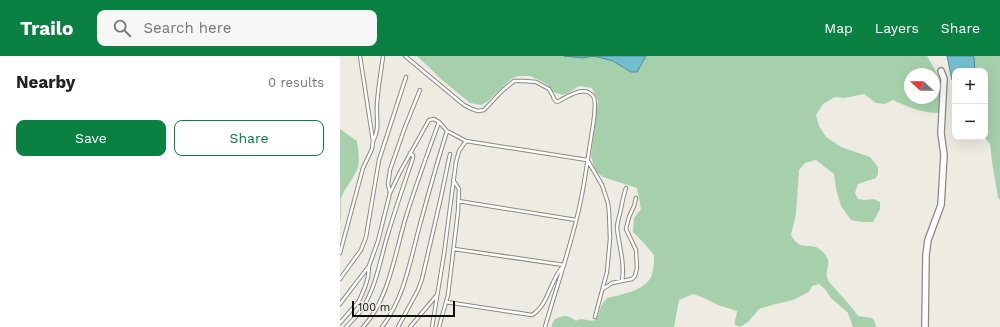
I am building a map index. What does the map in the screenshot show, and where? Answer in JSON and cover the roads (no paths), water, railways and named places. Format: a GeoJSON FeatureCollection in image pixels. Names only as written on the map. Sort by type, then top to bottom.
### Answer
{"type":"FeatureCollection","features":[{"type":"Feature","properties":{"kind":"street"},"geometry":{"type":"LineString","coordinates":[[925,327],[926,255],[928,240],[941,205],[944,166],[941,133],[944,79],[941,71]]}},
{"type":"Feature","properties":{"kind":"lane"},"geometry":{"type":"LineString","coordinates":[[340,253],[363,168],[372,149],[373,141],[360,56]]}},
{"type":"Feature","properties":{"kind":"lane"},"geometry":{"type":"LineString","coordinates":[[373,141],[377,135],[378,126],[376,116],[383,56]]}},
{"type":"Feature","properties":{"kind":"lane"},"geometry":{"type":"LineString","coordinates":[[405,56],[464,105],[478,111],[484,110],[514,81],[525,80],[536,82],[550,89],[554,99],[557,102],[576,92],[588,92],[593,96],[595,102],[594,119],[576,220],[565,265],[545,327]]}},
{"type":"Feature","properties":{"kind":"lane"},"geometry":{"type":"LineString","coordinates":[[340,279],[361,250],[366,237],[379,160],[406,77]]}},
{"type":"Feature","properties":{"kind":"lane"},"geometry":{"type":"LineString","coordinates":[[390,194],[388,184],[392,164],[404,127],[420,90]]}},
{"type":"Feature","properties":{"kind":"lane"},"geometry":{"type":"LineString","coordinates":[[340,322],[359,301],[365,288],[369,266],[378,241],[390,194],[410,153],[429,120],[439,122],[447,131],[466,141],[587,160]]}},
{"type":"Feature","properties":{"kind":"lane"},"geometry":{"type":"LineString","coordinates":[[363,327],[378,307],[392,271],[406,219],[439,122]]}},
{"type":"Feature","properties":{"kind":"lane"},"geometry":{"type":"LineString","coordinates":[[382,327],[390,316],[400,295],[447,131]]}},
{"type":"Feature","properties":{"kind":"lane"},"geometry":{"type":"LineString","coordinates":[[432,327],[444,254],[456,162],[460,150],[466,141]]}},
{"type":"Feature","properties":{"kind":"lane"},"geometry":{"type":"LineString","coordinates":[[346,327],[362,309],[376,278],[403,186],[413,158],[413,155],[410,153]]}},
{"type":"Feature","properties":{"kind":"lane"},"geometry":{"type":"LineString","coordinates":[[398,327],[418,290],[422,279],[440,205],[450,154]]}},
{"type":"Feature","properties":{"kind":"lane"},"geometry":{"type":"LineString","coordinates":[[587,160],[602,185],[608,203],[609,212],[610,238],[607,265],[596,317]]}},
{"type":"Feature","properties":{"kind":"lane"},"geometry":{"type":"LineString","coordinates":[[439,327],[448,295],[454,249],[459,189],[453,180]]}},
{"type":"Feature","properties":{"kind":"lane"},"geometry":{"type":"LineString","coordinates":[[622,281],[624,272],[617,222],[626,188]]}},
{"type":"Feature","properties":{"kind":"lane"},"geometry":{"type":"LineString","coordinates":[[603,289],[612,283],[632,279],[635,276],[637,268],[636,250],[626,229],[628,217],[634,206],[636,198]]}},
{"type":"Feature","properties":{"kind":"lane"},"geometry":{"type":"LineString","coordinates":[[458,201],[576,220]]}},
{"type":"Feature","properties":{"kind":"lane"},"geometry":{"type":"LineString","coordinates":[[454,249],[565,265]]}},
{"type":"Feature","properties":{"kind":"lane"},"geometry":{"type":"LineString","coordinates":[[446,302],[532,315],[537,312],[542,305],[558,271],[565,265]]}},
{"type":"Feature","properties":{"kind":"lane"},"geometry":{"type":"LineString","coordinates":[[340,304],[369,266]]}},
{"type":"Feature","properties":{"kind":"lane"},"geometry":{"type":"LineString","coordinates":[[410,327],[437,294]]}},
{"type":"Feature","properties":{"kind":"water"},"geometry":{"type":"Polygon","coordinates":[[[564,56],[594,56],[583,58],[564,56]]]}},
{"type":"Feature","properties":{"kind":"water"},"geometry":{"type":"Polygon","coordinates":[[[594,56],[646,56],[637,72],[631,72],[613,61],[594,56]]]}},
{"type":"Feature","properties":{"kind":"water"},"geometry":{"type":"Polygon","coordinates":[[[947,56],[973,56],[975,68],[952,68],[952,80],[947,56]]]}}]}
